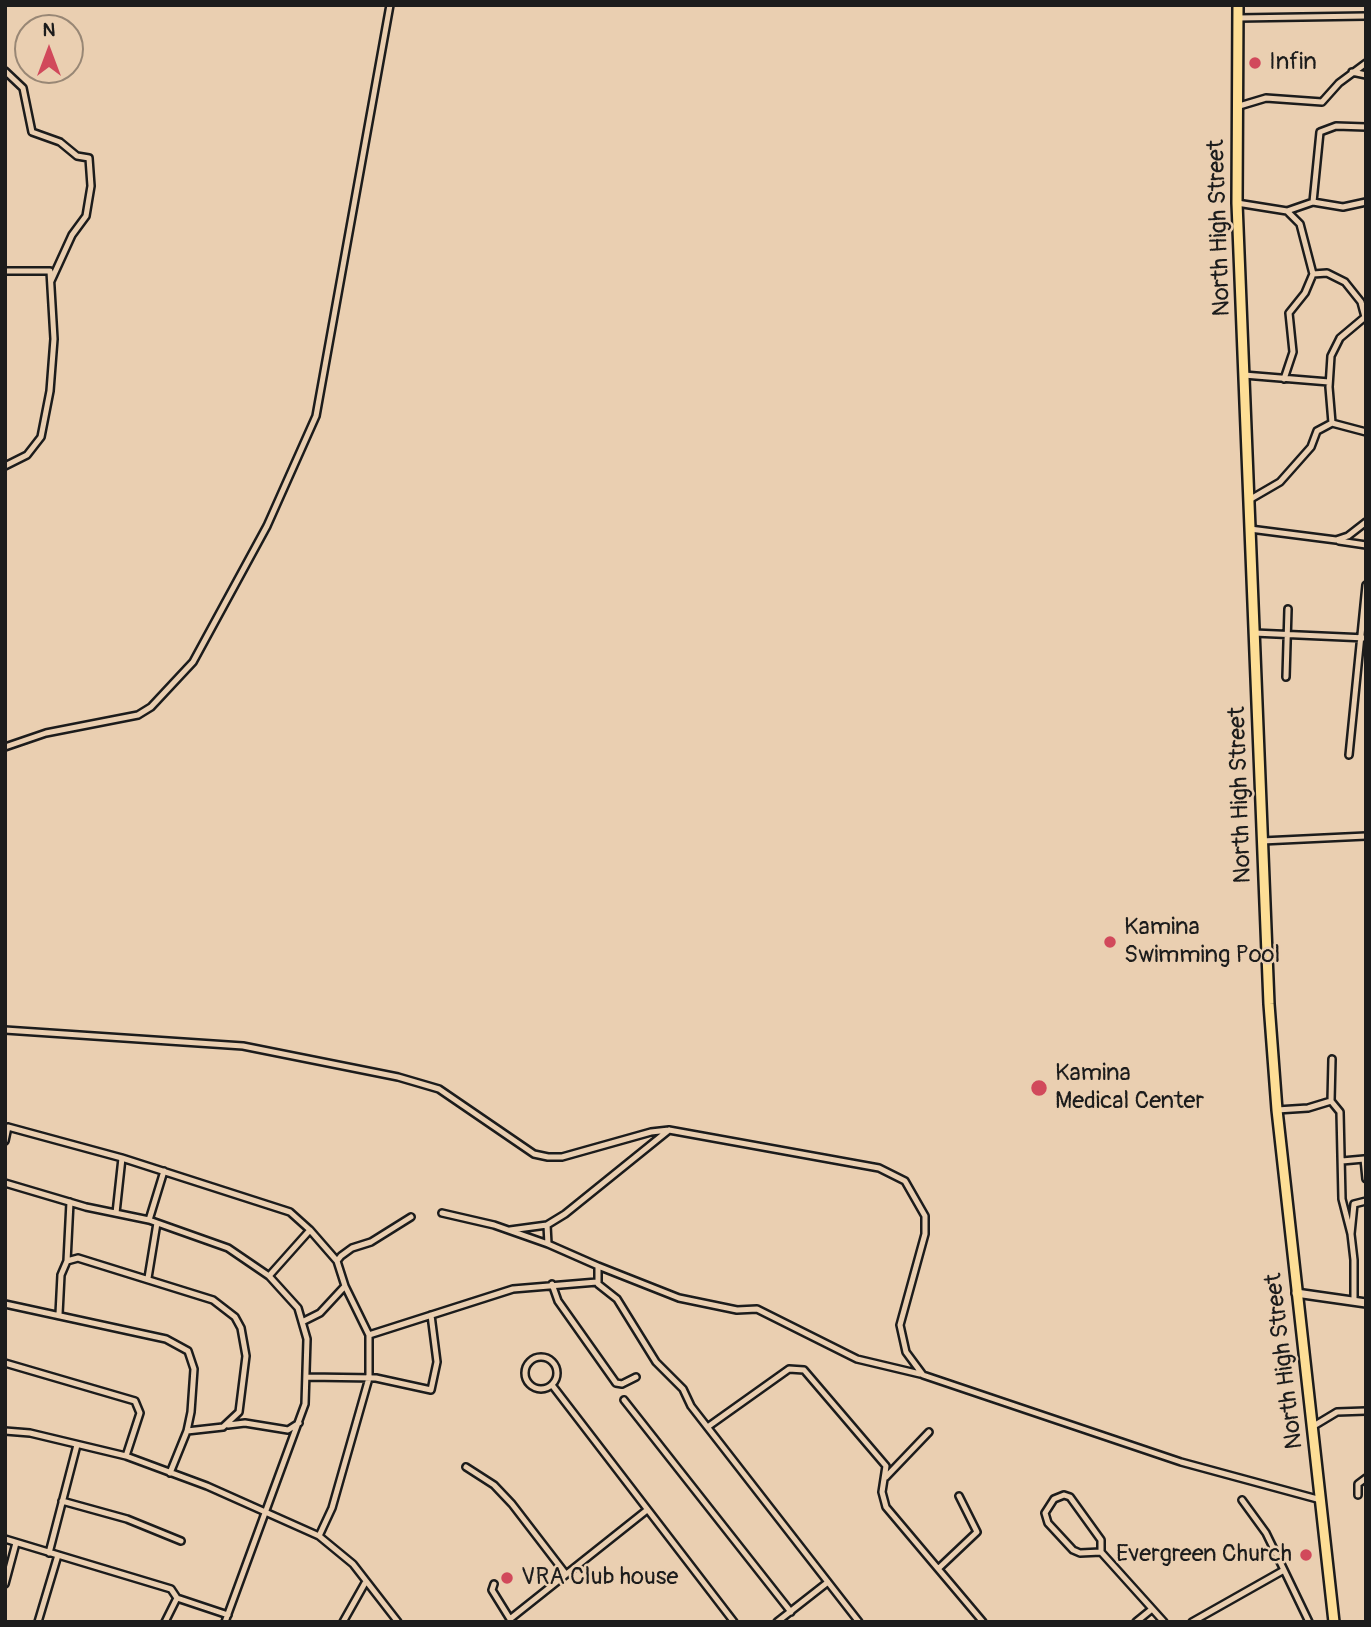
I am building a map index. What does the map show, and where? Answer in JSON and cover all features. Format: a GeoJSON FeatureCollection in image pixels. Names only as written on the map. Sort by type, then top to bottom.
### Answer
{"type":"FeatureCollection","features":[{"type":"Feature","properties":{"kind":"highway","name":"North High Street"},"geometry":{"type":"LineString","coordinates":[[1238,5],[1237,203],[1262,841],[1277,1110],[1334,1622]]}},
{"type":"Feature","properties":{"kind":"main road"},"geometry":{"type":"LineString","coordinates":[[1296,1293],[1366,1303]]}},
{"type":"Feature","properties":{"kind":"street"},"geometry":{"type":"LineString","coordinates":[[5,747],[46,733],[138,715],[151,707],[193,662],[267,526],[316,416],[390,5]]}},
{"type":"Feature","properties":{"kind":"street"},"geometry":{"type":"LineString","coordinates":[[1238,18],[1366,16]]}},
{"type":"Feature","properties":{"kind":"street"},"geometry":{"type":"LineString","coordinates":[[1236,107],[1266,97],[1322,102],[1352,72],[1366,64]]}},
{"type":"Feature","properties":{"kind":"street"},"geometry":{"type":"LineString","coordinates":[[5,71],[23,88],[32,132],[55,140],[77,156],[89,158],[91,186],[86,216],[72,235],[51,281]]}},
{"type":"Feature","properties":{"kind":"street"},"geometry":{"type":"LineString","coordinates":[[1352,72],[1366,75]]}},
{"type":"Feature","properties":{"kind":"street"},"geometry":{"type":"LineString","coordinates":[[1313,202],[1320,132],[1336,126],[1366,127]]}},
{"type":"Feature","properties":{"kind":"street"},"geometry":{"type":"LineString","coordinates":[[1237,203],[1287,211],[1313,202],[1343,207],[1366,202]]}},
{"type":"Feature","properties":{"kind":"street"},"geometry":{"type":"LineString","coordinates":[[1284,379],[1293,352],[1289,313],[1305,293],[1313,274],[1300,224],[1287,211]]}},
{"type":"Feature","properties":{"kind":"street"},"geometry":{"type":"LineString","coordinates":[[5,271],[50,271],[54,339],[50,391],[41,437],[27,455],[5,466]]}},
{"type":"Feature","properties":{"kind":"street"},"geometry":{"type":"LineString","coordinates":[[1313,274],[1327,272],[1345,282],[1361,302],[1365,318],[1340,338],[1331,356],[1329,382],[1332,423]]}},
{"type":"Feature","properties":{"kind":"street"},"geometry":{"type":"LineString","coordinates":[[1244,375],[1329,382]]}},
{"type":"Feature","properties":{"kind":"street"},"geometry":{"type":"LineString","coordinates":[[1249,500],[1280,482],[1311,447],[1317,431],[1332,423],[1366,432]]}},
{"type":"Feature","properties":{"kind":"street"},"geometry":{"type":"LineString","coordinates":[[1336,540],[1348,536],[1366,522]]}},
{"type":"Feature","properties":{"kind":"street"},"geometry":{"type":"LineString","coordinates":[[1250,529],[1366,545]]}},
{"type":"Feature","properties":{"kind":"street"},"geometry":{"type":"LineString","coordinates":[[1349,755],[1366,585]]}},
{"type":"Feature","properties":{"kind":"street"},"geometry":{"type":"LineString","coordinates":[[1286,677],[1288,609]]}},
{"type":"Feature","properties":{"kind":"street"},"geometry":{"type":"LineString","coordinates":[[1254,633],[1362,637]]}},
{"type":"Feature","properties":{"kind":"street"},"geometry":{"type":"LineString","coordinates":[[1262,841],[1366,836]]}},
{"type":"Feature","properties":{"kind":"street"},"geometry":{"type":"LineString","coordinates":[[5,1030],[243,1046],[398,1077],[439,1089],[534,1154],[548,1157],[562,1157],[651,1132],[669,1130],[879,1168],[905,1181],[925,1216],[925,1234],[900,1325],[900,1335],[912,1365],[923,1375]]}},
{"type":"Feature","properties":{"kind":"street"},"geometry":{"type":"LineString","coordinates":[[1332,1059],[1331,1101],[1340,1112],[1342,1199],[1351,1234],[1354,1300]]}},
{"type":"Feature","properties":{"kind":"street"},"geometry":{"type":"LineString","coordinates":[[1277,1110],[1308,1108],[1331,1101]]}},
{"type":"Feature","properties":{"kind":"street"},"geometry":{"type":"LineString","coordinates":[[5,1141],[7,1127],[122,1158],[290,1212],[337,1261],[345,1286],[369,1335],[369,1378],[331,1508],[319,1536]]}},
{"type":"Feature","properties":{"kind":"street"},"geometry":{"type":"LineString","coordinates":[[510,1230],[547,1225],[574,1209],[624,1164],[669,1130]]}},
{"type":"Feature","properties":{"kind":"street"},"geometry":{"type":"LineString","coordinates":[[116,1213],[122,1158]]}},
{"type":"Feature","properties":{"kind":"street"},"geometry":{"type":"LineString","coordinates":[[1342,1161],[1365,1158],[1366,1179]]}},
{"type":"Feature","properties":{"kind":"street"},"geometry":{"type":"LineString","coordinates":[[149,1220],[164,1171]]}},
{"type":"Feature","properties":{"kind":"street"},"geometry":{"type":"LineString","coordinates":[[5,1183],[70,1202],[149,1220],[228,1248],[269,1276],[294,1303],[304,1321],[307,1377],[299,1423],[226,1618],[177,1598],[171,1589],[5,1539]]}},
{"type":"Feature","properties":{"kind":"street"},"geometry":{"type":"LineString","coordinates":[[1351,1234],[1354,1204],[1366,1201]]}},
{"type":"Feature","properties":{"kind":"street"},"geometry":{"type":"LineString","coordinates":[[59,1314],[61,1275],[67,1261],[70,1202]]}},
{"type":"Feature","properties":{"kind":"street"},"geometry":{"type":"LineString","coordinates":[[442,1213],[510,1230],[679,1298],[737,1310],[757,1309],[857,1359],[923,1375],[1259,1486],[1321,1500]]}},
{"type":"Feature","properties":{"kind":"street"},"geometry":{"type":"LineString","coordinates":[[337,1261],[352,1248],[371,1242],[411,1217]]}},
{"type":"Feature","properties":{"kind":"street"},"geometry":{"type":"LineString","coordinates":[[148,1278],[157,1223]]}},
{"type":"Feature","properties":{"kind":"street"},"geometry":{"type":"LineString","coordinates":[[547,1225],[548,1244]]}},
{"type":"Feature","properties":{"kind":"street"},"geometry":{"type":"LineString","coordinates":[[269,1276],[310,1230]]}},
{"type":"Feature","properties":{"kind":"street"},"geometry":{"type":"LineString","coordinates":[[67,1261],[78,1258],[212,1300],[239,1323],[245,1346],[245,1372],[239,1412],[228,1426]]}},
{"type":"Feature","properties":{"kind":"street"},"geometry":{"type":"LineString","coordinates":[[597,1282],[598,1266]]}},
{"type":"Feature","properties":{"kind":"street"},"geometry":{"type":"LineString","coordinates":[[369,1335],[513,1289],[597,1282],[617,1299],[656,1362],[683,1388],[691,1405],[859,1622]]}},
{"type":"Feature","properties":{"kind":"street"},"geometry":{"type":"LineString","coordinates":[[552,1284],[558,1301],[616,1383],[622,1384],[636,1377]]}},
{"type":"Feature","properties":{"kind":"street"},"geometry":{"type":"LineString","coordinates":[[304,1321],[320,1313],[345,1286]]}},
{"type":"Feature","properties":{"kind":"street"},"geometry":{"type":"LineString","coordinates":[[5,1304],[166,1339],[182,1346],[194,1363],[195,1378],[187,1431],[170,1473]]}},
{"type":"Feature","properties":{"kind":"street"},"geometry":{"type":"LineString","coordinates":[[307,1377],[369,1378],[431,1390],[437,1362],[431,1315]]}},
{"type":"Feature","properties":{"kind":"street"},"geometry":{"type":"LineString","coordinates":[[543,1357],[554,1363],[558,1374],[552,1385],[540,1389],[529,1384],[525,1372],[531,1361],[543,1357]]}},
{"type":"Feature","properties":{"kind":"street"},"geometry":{"type":"LineString","coordinates":[[5,1363],[135,1401],[140,1413],[126,1456]]}},
{"type":"Feature","properties":{"kind":"street"},"geometry":{"type":"LineString","coordinates":[[709,1426],[789,1369],[804,1370],[886,1466],[882,1492],[886,1507],[983,1622]]}},
{"type":"Feature","properties":{"kind":"street"},"geometry":{"type":"LineString","coordinates":[[552,1385],[734,1622]]}},
{"type":"Feature","properties":{"kind":"street"},"geometry":{"type":"LineString","coordinates":[[624,1400],[791,1612]]}},
{"type":"Feature","properties":{"kind":"street"},"geometry":{"type":"LineString","coordinates":[[1312,1427],[1337,1412],[1366,1411]]}},
{"type":"Feature","properties":{"kind":"street"},"geometry":{"type":"LineString","coordinates":[[187,1431],[245,1423],[288,1430],[299,1423]]}},
{"type":"Feature","properties":{"kind":"street"},"geometry":{"type":"LineString","coordinates":[[5,1431],[126,1456],[228,1495],[264,1514],[319,1536],[353,1564],[365,1583],[398,1622]]}},
{"type":"Feature","properties":{"kind":"street"},"geometry":{"type":"LineString","coordinates":[[886,1477],[929,1432]]}},
{"type":"Feature","properties":{"kind":"street"},"geometry":{"type":"LineString","coordinates":[[48,1553],[77,1445]]}},
{"type":"Feature","properties":{"kind":"street"},"geometry":{"type":"LineString","coordinates":[[466,1467],[494,1485],[512,1504],[565,1573]]}},
{"type":"Feature","properties":{"kind":"street"},"geometry":{"type":"LineString","coordinates":[[1359,1495],[1358,1484],[1366,1478]]}},
{"type":"Feature","properties":{"kind":"street"},"geometry":{"type":"LineString","coordinates":[[1101,1552],[1091,1554],[1073,1550],[1048,1523],[1045,1513],[1054,1499],[1064,1495],[1070,1497],[1101,1540],[1101,1552],[1164,1622]]}},
{"type":"Feature","properties":{"kind":"street"},"geometry":{"type":"LineString","coordinates":[[939,1568],[977,1532],[959,1496]]}},
{"type":"Feature","properties":{"kind":"street"},"geometry":{"type":"LineString","coordinates":[[1242,1500],[1266,1534],[1309,1622]]}},
{"type":"Feature","properties":{"kind":"street"},"geometry":{"type":"LineString","coordinates":[[62,1501],[127,1519],[181,1541]]}},
{"type":"Feature","properties":{"kind":"street"},"geometry":{"type":"LineString","coordinates":[[494,1584],[492,1590],[510,1619],[647,1510]]}},
{"type":"Feature","properties":{"kind":"street"},"geometry":{"type":"LineString","coordinates":[[5,1584],[16,1543]]}},
{"type":"Feature","properties":{"kind":"street"},"geometry":{"type":"LineString","coordinates":[[38,1622],[58,1555]]}},
{"type":"Feature","properties":{"kind":"street"},"geometry":{"type":"LineString","coordinates":[[1192,1622],[1284,1570]]}},
{"type":"Feature","properties":{"kind":"street"},"geometry":{"type":"LineString","coordinates":[[777,1622],[828,1582]]}},
{"type":"Feature","properties":{"kind":"street"},"geometry":{"type":"LineString","coordinates":[[342,1622],[365,1583]]}},
{"type":"Feature","properties":{"kind":"street"},"geometry":{"type":"LineString","coordinates":[[165,1622],[177,1598]]}},
{"type":"Feature","properties":{"kind":"street"},"geometry":{"type":"LineString","coordinates":[[1136,1622],[1152,1609]]}},
{"type":"Feature","properties":{"kind":"place","name":"Infin"},"geometry":{"type":"Point","coordinates":[1255,63]}},
{"type":"Feature","properties":{"kind":"place","name":"Kamina Swimming Pool"},"geometry":{"type":"Point","coordinates":[1110,942]}},
{"type":"Feature","properties":{"kind":"place","name":"Kamina Medical Center"},"geometry":{"type":"Point","coordinates":[1039,1088]}},
{"type":"Feature","properties":{"kind":"place","name":"Evergreen Church"},"geometry":{"type":"Point","coordinates":[1306,1555]}},
{"type":"Feature","properties":{"kind":"place","name":"VRA Club house"},"geometry":{"type":"Point","coordinates":[507,1578]}}]}
